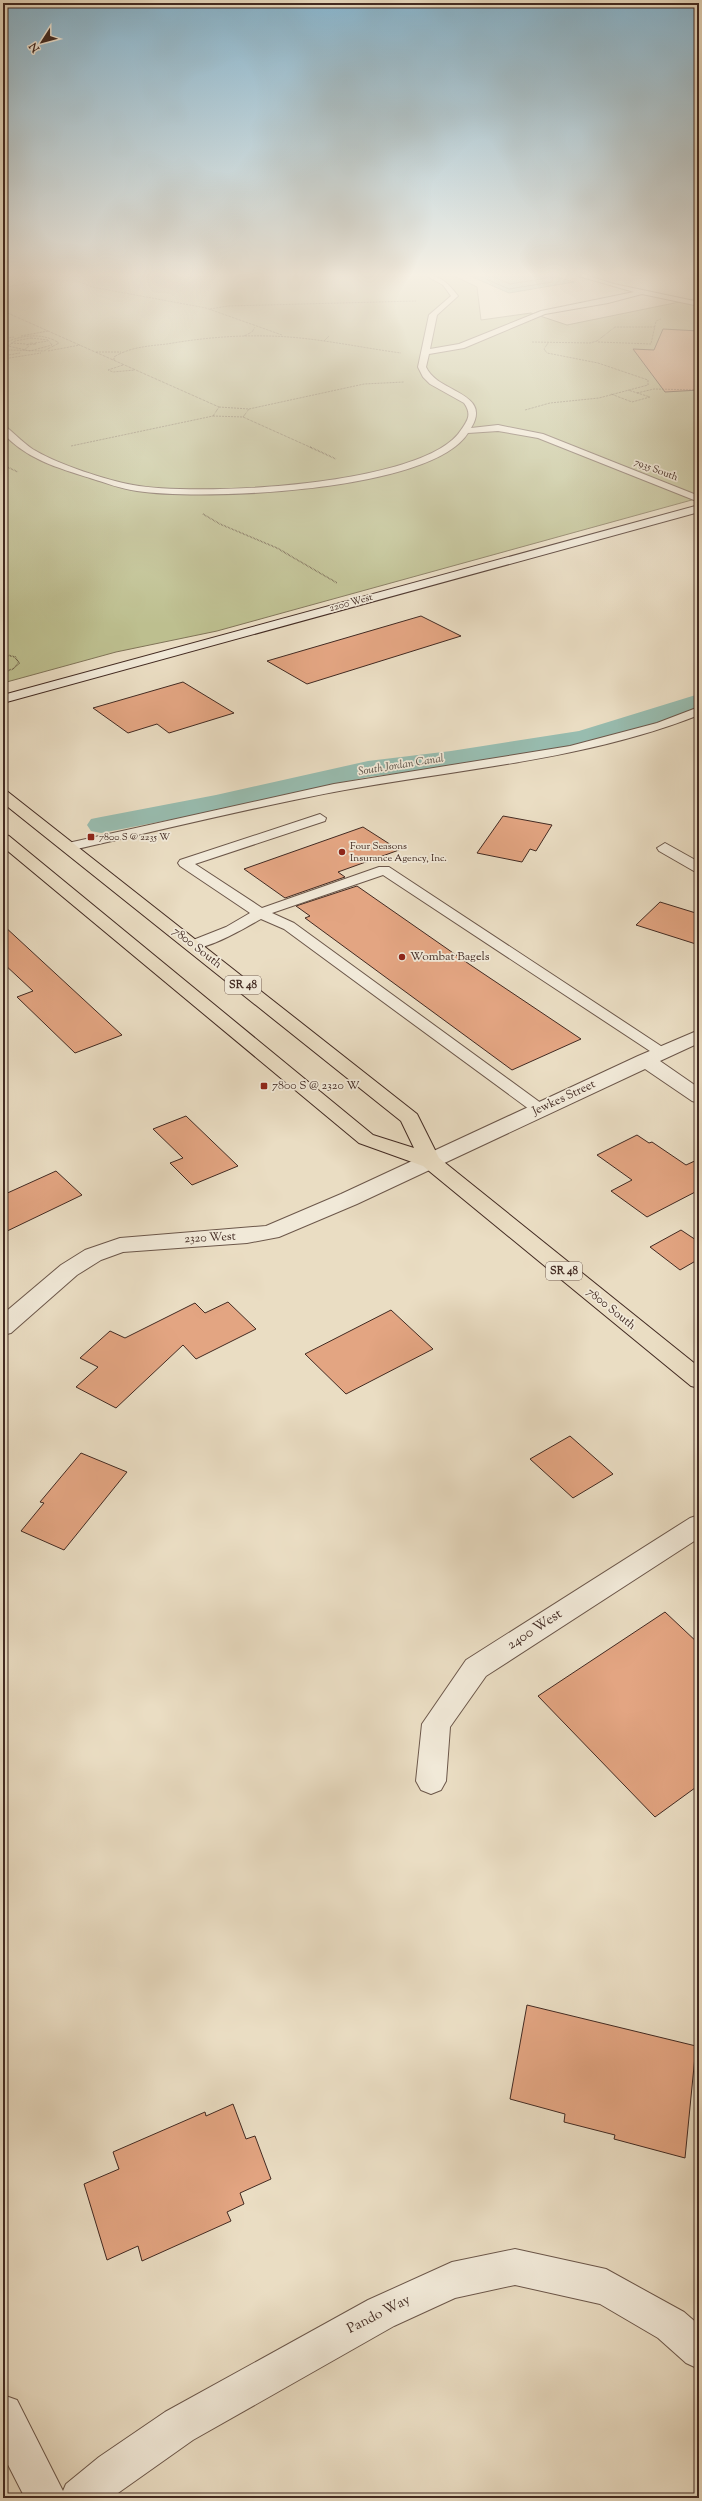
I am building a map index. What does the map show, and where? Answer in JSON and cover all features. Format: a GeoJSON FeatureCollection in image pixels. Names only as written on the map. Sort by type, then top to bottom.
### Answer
{"type":"FeatureCollection","features":[{"type":"Feature","properties":{"kind":"main road","name":"7800 South"},"geometry":{"type":"LineString","coordinates":[[3,795],[410,1118],[430,1161]]}},
{"type":"Feature","properties":{"kind":"main road","name":"7800 South"},"geometry":{"type":"LineString","coordinates":[[3,839],[366,1138],[430,1161],[699,1380]]}},
{"type":"Feature","properties":{"kind":"street","name":"2200 West"},"geometry":{"type":"LineString","coordinates":[[3,699],[699,508]]}},
{"type":"Feature","properties":{"kind":"street"},"geometry":{"type":"LineString","coordinates":[[665,848],[699,869]]}},
{"type":"Feature","properties":{"kind":"street","name":"Jewkes Street"},"geometry":{"type":"LineString","coordinates":[[430,1161],[653,1056],[699,1036]]}},
{"type":"Feature","properties":{"kind":"street"},"geometry":{"type":"LineString","coordinates":[[653,1056],[699,1096]]}},
{"type":"Feature","properties":{"kind":"street","name":"2320 West"},"geometry":{"type":"LineString","coordinates":[[3,1327],[69,1270],[93,1255],[120,1244],[247,1236],[271,1232],[349,1199],[430,1161]]}},
{"type":"Feature","properties":{"kind":"street","name":"2400 West"},"geometry":{"type":"LineString","coordinates":[[431,1781],[436,1724],[476,1668],[696,1531]]}},
{"type":"Feature","properties":{"kind":"street","name":"Pando Way"},"geometry":{"type":"LineString","coordinates":[[80,2498],[113,2471],[179,2426],[381,2313],[452,2280],[515,2267],[606,2287],[671,2325],[699,2350]]}},
{"type":"Feature","properties":{"kind":"street"},"geometry":{"type":"LineString","coordinates":[[3,2414],[46,2498]]}},
{"type":"Feature","properties":{"kind":"lane"},"geometry":{"type":"LineString","coordinates":[[3,428],[14,442],[34,456],[120,485],[164,492],[217,493],[302,488],[370,476],[411,464],[450,447],[467,431],[473,418],[471,406],[467,401],[450,392]]}},
{"type":"Feature","properties":{"kind":"lane","name":"7935 South"},"geometry":{"type":"LineString","coordinates":[[473,418],[558,435],[619,457]]}},
{"type":"Feature","properties":{"kind":"lane","name":"7935 South"},"geometry":{"type":"LineString","coordinates":[[467,431],[498,428],[540,436],[699,499]]}},
{"type":"Feature","properties":{"kind":"lane"},"geometry":{"type":"LineString","coordinates":[[68,847],[334,788],[571,750],[661,726],[699,711]]}},
{"type":"Feature","properties":{"kind":"lane"},"geometry":{"type":"LineString","coordinates":[[320,818],[185,863],[260,913],[289,926],[539,1109]]}},
{"type":"Feature","properties":{"kind":"lane"},"geometry":{"type":"LineString","coordinates":[[193,945],[231,930],[260,913],[384,870],[653,1056]]}},
{"type":"Feature","properties":{"kind":"path"},"geometry":{"type":"LineString","coordinates":[[184,392],[219,407],[249,408],[327,392]]}},
{"type":"Feature","properties":{"kind":"path"},"geometry":{"type":"LineString","coordinates":[[524,411],[537,405],[620,392]]}},
{"type":"Feature","properties":{"kind":"path"},"geometry":{"type":"LineString","coordinates":[[610,394],[632,402],[650,397],[633,392]]}},
{"type":"Feature","properties":{"kind":"path"},"geometry":{"type":"LineString","coordinates":[[636,393],[644,392]]}},
{"type":"Feature","properties":{"kind":"path"},"geometry":{"type":"LineString","coordinates":[[213,416],[219,407]]}},
{"type":"Feature","properties":{"kind":"path"},"geometry":{"type":"LineString","coordinates":[[243,417],[249,408]]}},
{"type":"Feature","properties":{"kind":"path"},"geometry":{"type":"LineString","coordinates":[[65,447],[213,416],[243,417],[339,460]]}},
{"type":"Feature","properties":{"kind":"path"},"geometry":{"type":"LineString","coordinates":[[198,511],[220,524],[277,548],[341,585]]}},
{"type":"Feature","properties":{"kind":"path"},"geometry":{"type":"LineString","coordinates":[[3,654],[15,657],[19,663],[13,668],[3,672]]}},
{"type":"Feature","properties":{"kind":"green space"},"geometry":{"type":"Polygon","coordinates":[[[3,392],[699,392],[699,498],[217,631],[116,652],[3,683],[3,392]]]}},
{"type":"Feature","properties":{"kind":"building"},"geometry":{"type":"Polygon","coordinates":[[[421,616],[461,636],[307,684],[267,661],[421,616]]]}},
{"type":"Feature","properties":{"kind":"building"},"geometry":{"type":"Polygon","coordinates":[[[183,682],[234,713],[169,733],[157,724],[128,733],[93,708],[183,682]]]}},
{"type":"Feature","properties":{"kind":"building"},"geometry":{"type":"Polygon","coordinates":[[[503,816],[552,825],[536,851],[530,849],[522,862],[477,853],[503,816]]]}},
{"type":"Feature","properties":{"kind":"building"},"geometry":{"type":"Polygon","coordinates":[[[363,827],[399,850],[338,872],[345,877],[285,898],[244,869],[363,827]]]}},
{"type":"Feature","properties":{"kind":"building"},"geometry":{"type":"Polygon","coordinates":[[[357,886],[469,964],[581,1039],[512,1070],[305,918],[310,916],[296,906],[357,886]]]}},
{"type":"Feature","properties":{"kind":"building"},"geometry":{"type":"Polygon","coordinates":[[[660,902],[699,914],[699,945],[636,925],[660,902]]]}},
{"type":"Feature","properties":{"kind":"building"},"geometry":{"type":"Polygon","coordinates":[[[3,925],[122,1035],[75,1053],[17,997],[33,991],[3,963],[3,925]]]}},
{"type":"Feature","properties":{"kind":"building"},"geometry":{"type":"Polygon","coordinates":[[[186,1116],[238,1166],[192,1185],[170,1163],[183,1158],[153,1129],[186,1116]]]}},
{"type":"Feature","properties":{"kind":"building"},"geometry":{"type":"Polygon","coordinates":[[[637,1135],[649,1143],[652,1142],[686,1165],[699,1159],[699,1190],[647,1217],[611,1191],[632,1180],[597,1155],[637,1135]]]}},
{"type":"Feature","properties":{"kind":"building"},"geometry":{"type":"Polygon","coordinates":[[[56,1171],[82,1195],[3,1233],[3,1195],[56,1171]]]}},
{"type":"Feature","properties":{"kind":"building"},"geometry":{"type":"Polygon","coordinates":[[[681,1230],[699,1242],[699,1259],[680,1270],[650,1247],[681,1230]]]}},
{"type":"Feature","properties":{"kind":"building"},"geometry":{"type":"Polygon","coordinates":[[[228,1302],[256,1329],[196,1359],[183,1345],[116,1408],[76,1387],[98,1367],[80,1358],[110,1331],[125,1338],[195,1303],[205,1313],[228,1302]]]}},
{"type":"Feature","properties":{"kind":"building"},"geometry":{"type":"Polygon","coordinates":[[[391,1310],[433,1349],[346,1394],[305,1354],[391,1310]]]}},
{"type":"Feature","properties":{"kind":"building"},"geometry":{"type":"Polygon","coordinates":[[[570,1436],[613,1474],[573,1498],[530,1459],[570,1436]]]}},
{"type":"Feature","properties":{"kind":"building"},"geometry":{"type":"Polygon","coordinates":[[[81,1453],[127,1472],[64,1550],[21,1531],[44,1503],[40,1502],[81,1453]]]}},
{"type":"Feature","properties":{"kind":"building"},"geometry":{"type":"Polygon","coordinates":[[[665,1612],[699,1644],[699,1785],[655,1817],[538,1696],[665,1612]]]}},
{"type":"Feature","properties":{"kind":"building"},"geometry":{"type":"Polygon","coordinates":[[[527,2005],[696,2046],[685,2158],[614,2139],[615,2135],[564,2122],[565,2114],[510,2099],[527,2005]]]}},
{"type":"Feature","properties":{"kind":"building"},"geometry":{"type":"Polygon","coordinates":[[[233,2104],[246,2139],[255,2136],[271,2179],[240,2193],[244,2204],[227,2212],[231,2221],[142,2261],[138,2246],[107,2260],[84,2184],[119,2169],[113,2152],[205,2112],[206,2116],[233,2104]]]}},
{"type":"Feature","properties":{"kind":"waterway","name":"South Jordan Canal"},"geometry":{"type":"LineString","coordinates":[[101,825],[216,803],[368,769],[451,759],[582,738],[690,706],[699,701]]}},
{"type":"Feature","properties":{"kind":"place","name":"7800 S @ 2235 W"},"geometry":{"type":"Point","coordinates":[91,837]}},
{"type":"Feature","properties":{"kind":"place","name":"Four Seasons Insurance Agency, Inc."},"geometry":{"type":"Point","coordinates":[342,852]}},
{"type":"Feature","properties":{"kind":"place","name":"Wombat Bagels"},"geometry":{"type":"Point","coordinates":[402,957]}},
{"type":"Feature","properties":{"kind":"place","name":"7800 S @ 2320 W"},"geometry":{"type":"Point","coordinates":[264,1086]}}]}
